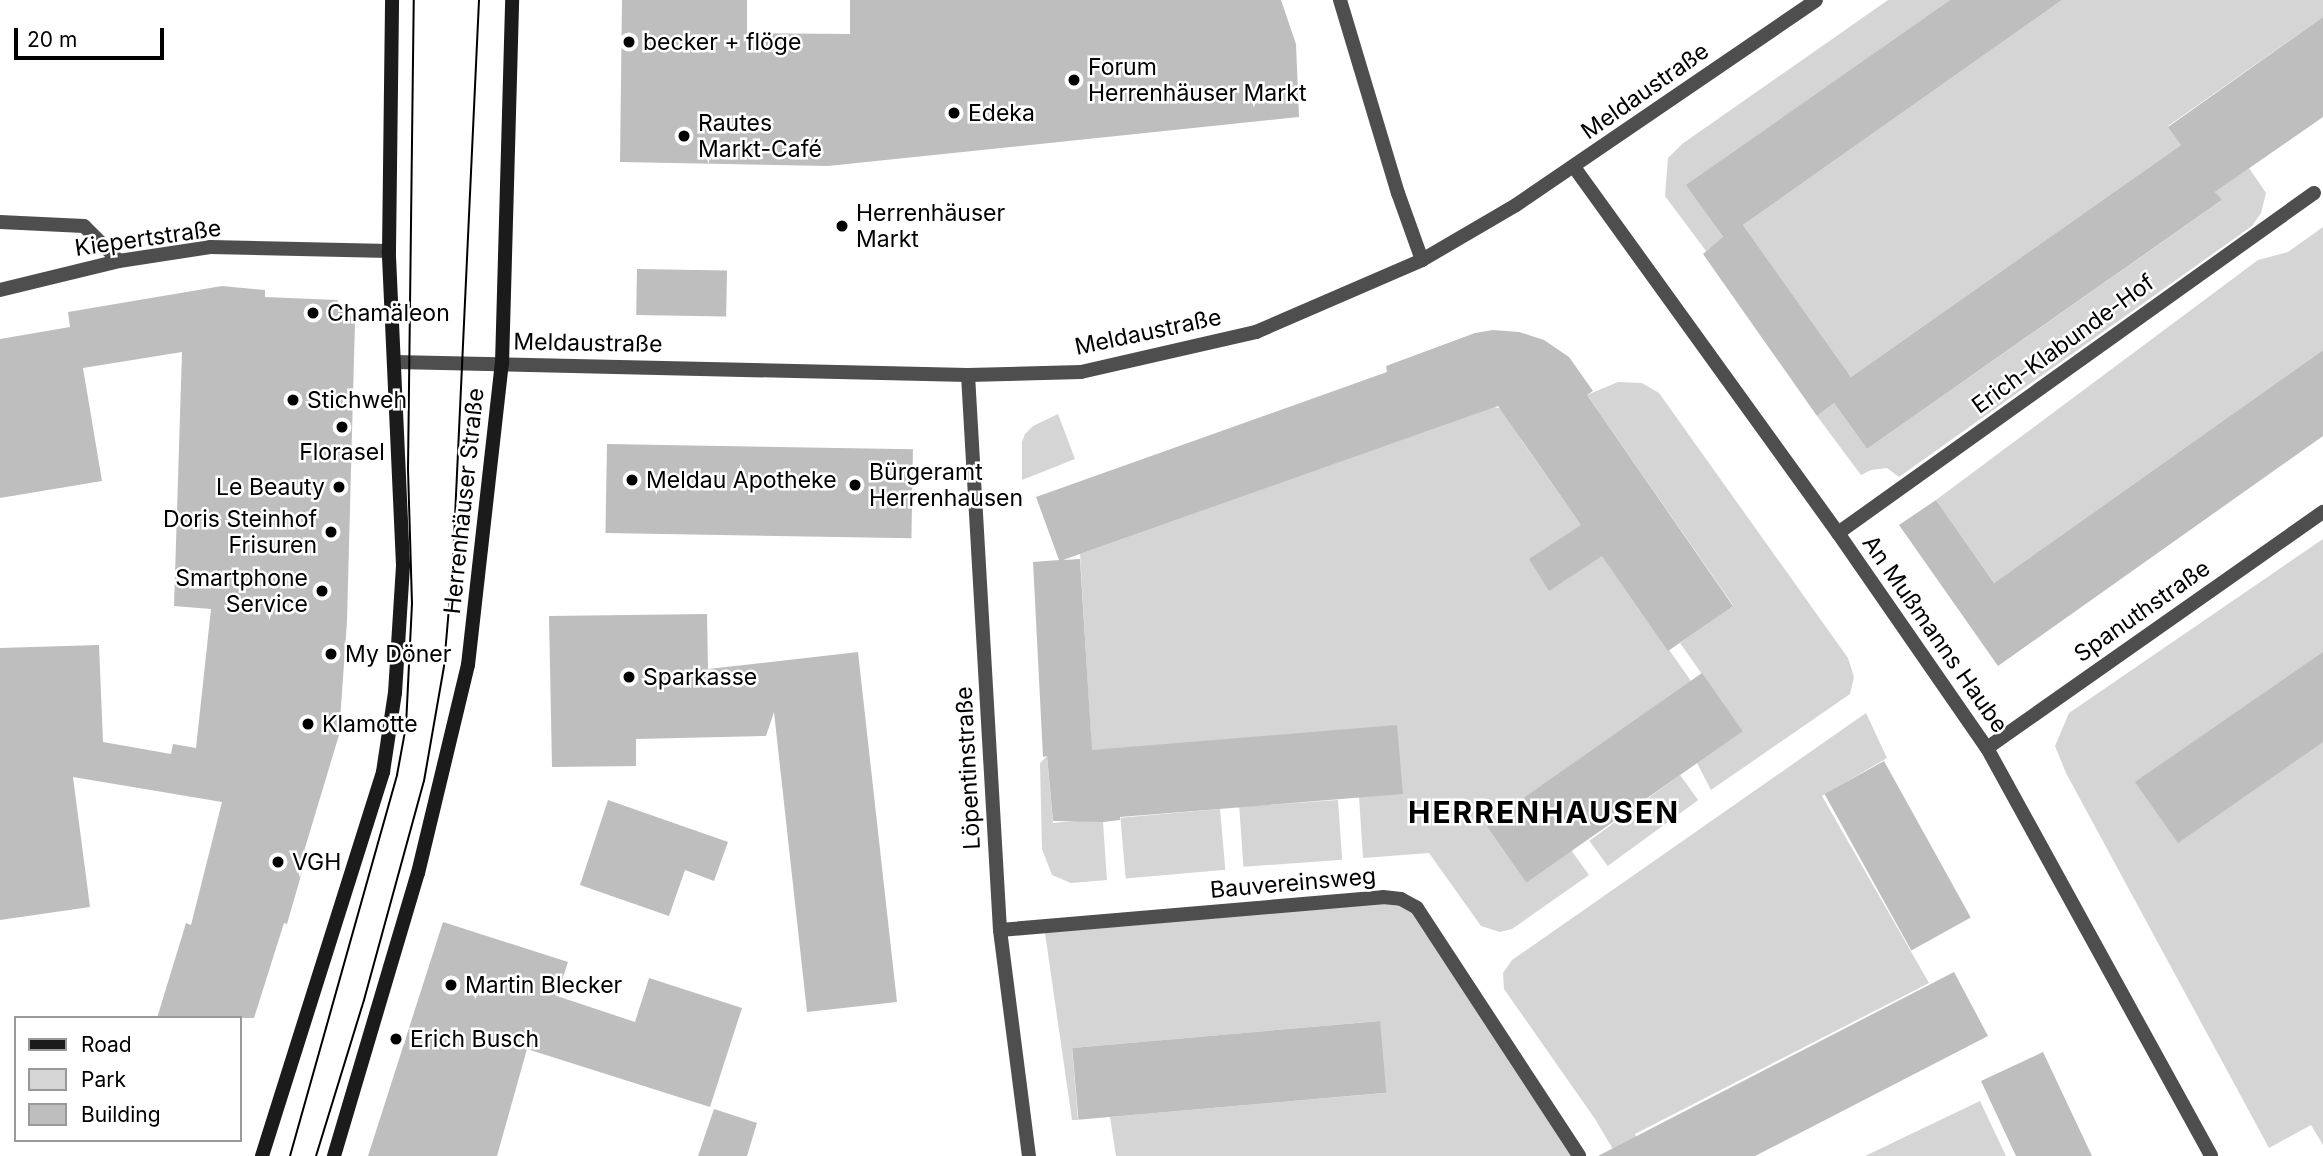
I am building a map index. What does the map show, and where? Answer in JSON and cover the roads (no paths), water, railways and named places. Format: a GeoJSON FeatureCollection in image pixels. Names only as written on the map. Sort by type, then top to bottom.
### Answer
{"type":"FeatureCollection","features":[{"type":"Feature","properties":{"kind":"street"},"geometry":{"type":"LineString","coordinates":[[262,1156],[383,772],[396,694],[403,565],[389,251],[392,0]]}},
{"type":"Feature","properties":{"kind":"street","name":"Herrenhäuser Straße"},"geometry":{"type":"LineString","coordinates":[[334,1156],[418,873],[468,665],[502,364],[512,0]]}},
{"type":"Feature","properties":{"kind":"street"},"geometry":{"type":"LineString","coordinates":[[1340,0],[1398,193],[1422,260]]}},
{"type":"Feature","properties":{"kind":"street","name":"Meldaustraße"},"geometry":{"type":"LineString","coordinates":[[395,362],[968,375],[1081,372],[1256,332],[1422,260],[1574,167],[1816,0]]}},
{"type":"Feature","properties":{"kind":"street","name":"An Mußmanns Haube"},"geometry":{"type":"LineString","coordinates":[[1574,167],[1838,533],[1987,748],[2211,1156]]}},
{"type":"Feature","properties":{"kind":"street","name":"Erich-Klabunde-Hof"},"geometry":{"type":"LineString","coordinates":[[1838,533],[2314,192]]}},
{"type":"Feature","properties":{"kind":"street"},"geometry":{"type":"LineString","coordinates":[[0,222],[84,226],[119,261]]}},
{"type":"Feature","properties":{"kind":"street","name":"Kiepertstraße"},"geometry":{"type":"LineString","coordinates":[[0,290],[119,261],[209,247],[389,251]]}},
{"type":"Feature","properties":{"kind":"street","name":"Löpentinstraße"},"geometry":{"type":"LineString","coordinates":[[968,375],[1000,930],[1029,1156]]}},
{"type":"Feature","properties":{"kind":"street","name":"Spanuthstraße"},"geometry":{"type":"LineString","coordinates":[[1987,748],[2323,512]]}},
{"type":"Feature","properties":{"kind":"street","name":"Bauvereinsweg"},"geometry":{"type":"LineString","coordinates":[[1000,930],[1383,897],[1401,899],[1418,908],[1579,1156]]}},
{"type":"Feature","properties":{"kind":"tram line"},"geometry":{"type":"LineString","coordinates":[[290,1156],[397,775],[406,726],[412,604],[408,469],[414,0]]}},
{"type":"Feature","properties":{"kind":"tram line"},"geometry":{"type":"LineString","coordinates":[[316,1156],[364,1000],[424,781],[444,666],[453,560],[479,0]]}},
{"type":"Feature","properties":{"kind":"place","name":"becker + flöge"},"geometry":{"type":"Point","coordinates":[629,42]}},
{"type":"Feature","properties":{"kind":"place","name":"Forum Herrenhäuser Markt"},"geometry":{"type":"Point","coordinates":[1074,80]}},
{"type":"Feature","properties":{"kind":"place","name":"Edeka"},"geometry":{"type":"Point","coordinates":[954,113]}},
{"type":"Feature","properties":{"kind":"place","name":"Rautes Markt-Café"},"geometry":{"type":"Point","coordinates":[684,136]}},
{"type":"Feature","properties":{"kind":"place","name":"Herrenhäuser Markt"},"geometry":{"type":"Point","coordinates":[842,226]}},
{"type":"Feature","properties":{"kind":"place","name":"Chamäleon"},"geometry":{"type":"Point","coordinates":[313,313]}},
{"type":"Feature","properties":{"kind":"place","name":"Stichweh"},"geometry":{"type":"Point","coordinates":[293,400]}},
{"type":"Feature","properties":{"kind":"place","name":"Florasel"},"geometry":{"type":"Point","coordinates":[342,427]}},
{"type":"Feature","properties":{"kind":"place","name":"Meldau Apotheke"},"geometry":{"type":"Point","coordinates":[632,480]}},
{"type":"Feature","properties":{"kind":"place","name":"Bürgeramt Herrenhausen"},"geometry":{"type":"Point","coordinates":[855,485]}},
{"type":"Feature","properties":{"kind":"place","name":"Le Beauty"},"geometry":{"type":"Point","coordinates":[339,487]}},
{"type":"Feature","properties":{"kind":"place","name":"Doris Steinhof Frisuren"},"geometry":{"type":"Point","coordinates":[331,532]}},
{"type":"Feature","properties":{"kind":"place","name":"Smartphone Service"},"geometry":{"type":"Point","coordinates":[322,591]}},
{"type":"Feature","properties":{"kind":"place","name":"My Döner"},"geometry":{"type":"Point","coordinates":[331,654]}},
{"type":"Feature","properties":{"kind":"place","name":"Sparkasse"},"geometry":{"type":"Point","coordinates":[629,677]}},
{"type":"Feature","properties":{"kind":"place","name":"Klamotte"},"geometry":{"type":"Point","coordinates":[308,724]}},
{"type":"Feature","properties":{"kind":"place","name":"VGH"},"geometry":{"type":"Point","coordinates":[278,862]}},
{"type":"Feature","properties":{"kind":"place","name":"Martin Blecker"},"geometry":{"type":"Point","coordinates":[451,985]}},
{"type":"Feature","properties":{"kind":"place","name":"Erich Busch"},"geometry":{"type":"Point","coordinates":[396,1039]}},
{"type":"Feature","properties":{"kind":"district","name":"HERRENHAUSEN"},"geometry":{"type":"Point","coordinates":[1544,812]}}]}
